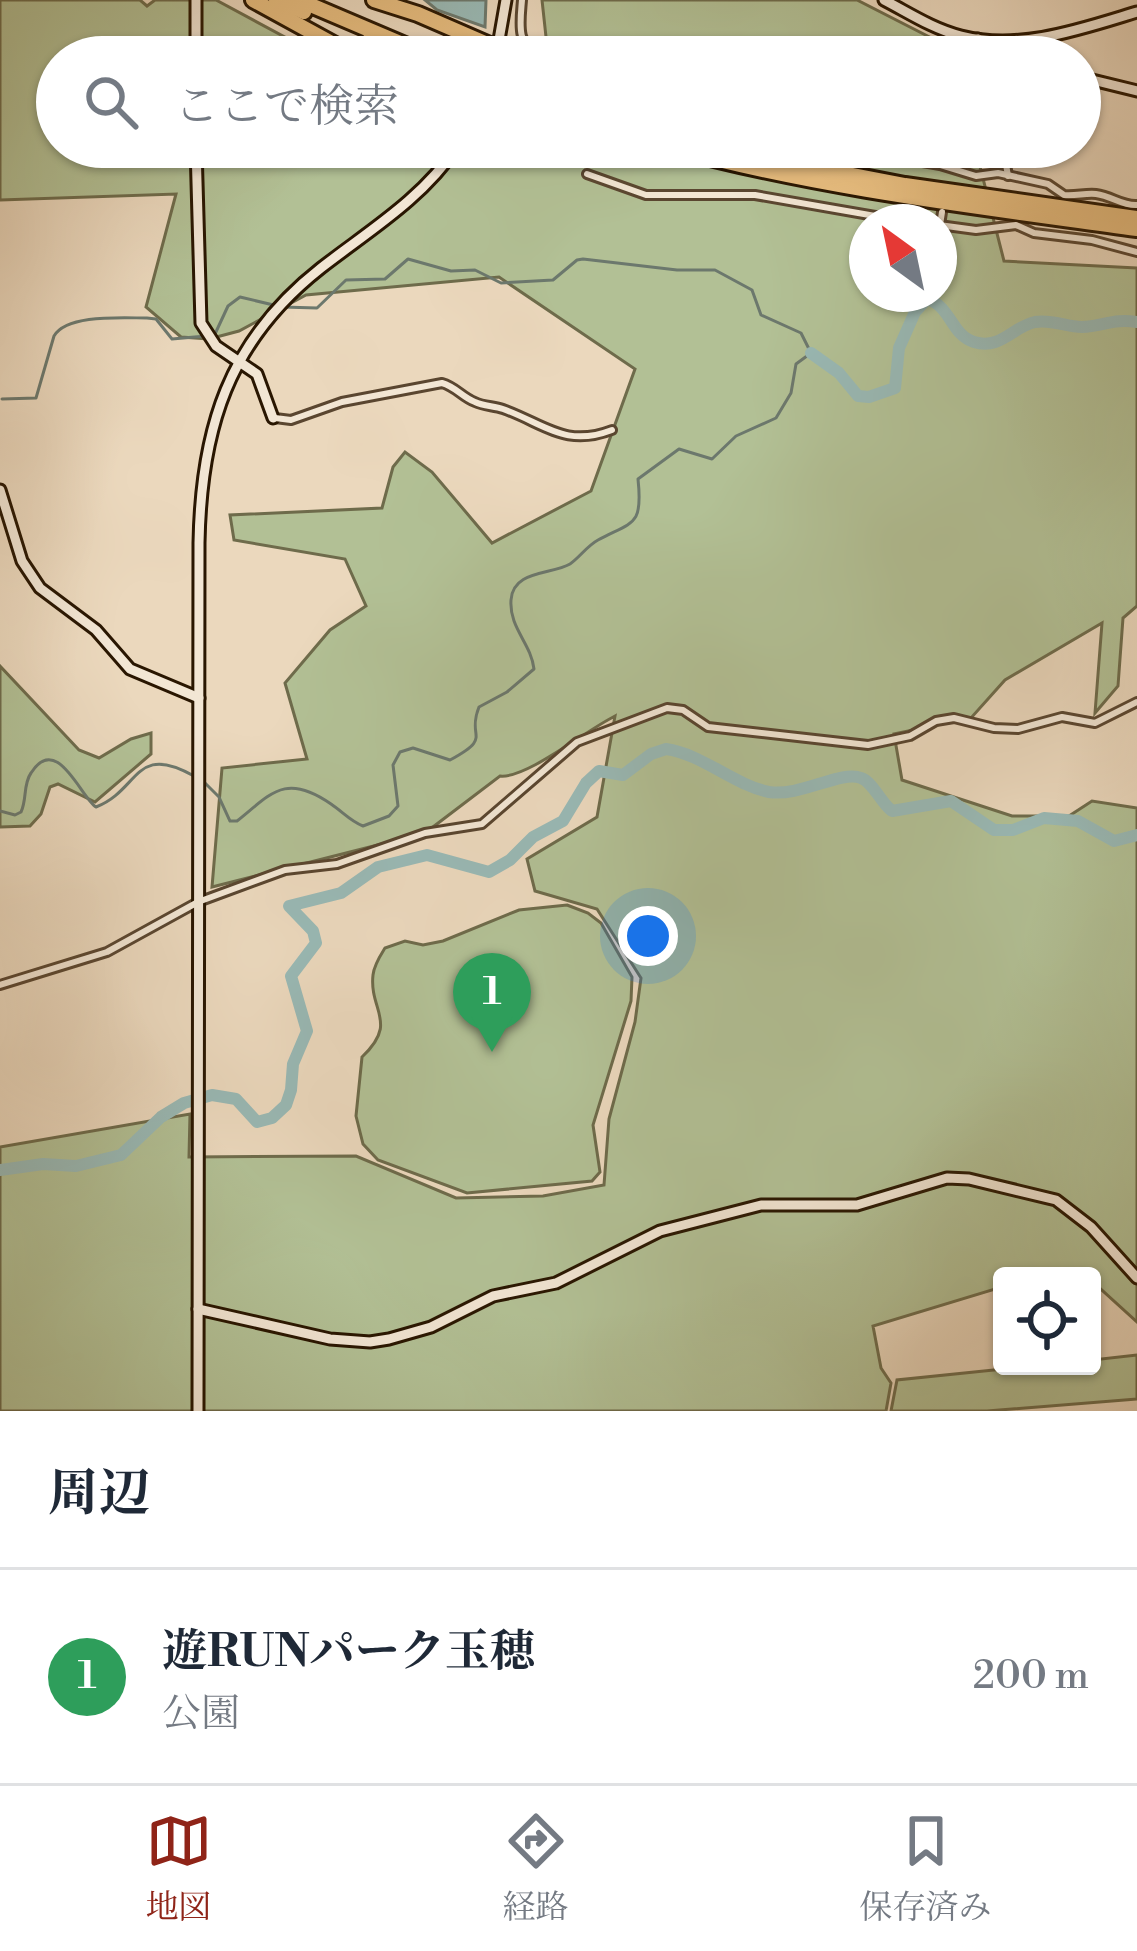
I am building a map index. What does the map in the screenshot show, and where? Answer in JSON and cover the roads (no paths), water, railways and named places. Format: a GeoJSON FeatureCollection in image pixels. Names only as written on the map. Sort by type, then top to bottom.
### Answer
{"type":"FeatureCollection","features":[{"type":"Feature","properties":{"kind":"highway"},"geometry":{"type":"LineString","coordinates":[[253,0],[319,36]]}},
{"type":"Feature","properties":{"kind":"highway"},"geometry":{"type":"LineString","coordinates":[[276,0],[359,36]]}},
{"type":"Feature","properties":{"kind":"highway"},"geometry":{"type":"LineString","coordinates":[[299,0],[384,36]]}},
{"type":"Feature","properties":{"kind":"highway"},"geometry":{"type":"LineString","coordinates":[[374,0],[460,36]]}},
{"type":"Feature","properties":{"kind":"highway"},"geometry":{"type":"LineString","coordinates":[[748,168],[1137,229]]}},
{"type":"Feature","properties":{"kind":"highway"},"geometry":{"type":"LineString","coordinates":[[755,168],[776,173]]}},
{"type":"Feature","properties":{"kind":"highway"},"geometry":{"type":"LineString","coordinates":[[808,168],[1137,218]]}},
{"type":"Feature","properties":{"kind":"street"},"geometry":{"type":"LineString","coordinates":[[196,0],[196,36]]}},
{"type":"Feature","properties":{"kind":"street"},"geometry":{"type":"LineString","coordinates":[[500,36],[506,0]]}},
{"type":"Feature","properties":{"kind":"street"},"geometry":{"type":"LineString","coordinates":[[520,36],[522,0]]}},
{"type":"Feature","properties":{"kind":"street"},"geometry":{"type":"LineString","coordinates":[[884,0],[939,29],[966,36]]}},
{"type":"Feature","properties":{"kind":"street"},"geometry":{"type":"LineString","coordinates":[[1052,36],[1137,12]]}},
{"type":"Feature","properties":{"kind":"street"},"geometry":{"type":"LineString","coordinates":[[1101,82],[1137,91]]}},
{"type":"Feature","properties":{"kind":"street"},"geometry":{"type":"LineString","coordinates":[[197,168],[201,322],[216,346],[257,374],[274,418],[291,420],[342,402],[442,383],[472,401],[505,410],[553,433],[584,438],[612,430]]}},
{"type":"Feature","properties":{"kind":"street"},"geometry":{"type":"LineString","coordinates":[[198,1411],[202,474],[212,422],[239,361],[283,303],[322,267],[411,201],[440,168]]}},
{"type":"Feature","properties":{"kind":"street"},"geometry":{"type":"LineString","coordinates":[[943,168],[1048,184],[1064,195],[1113,196],[1126,206],[1137,205]]}},
{"type":"Feature","properties":{"kind":"street"},"geometry":{"type":"LineString","coordinates":[[1007,168],[1008,176]]}},
{"type":"Feature","properties":{"kind":"street"},"geometry":{"type":"LineString","coordinates":[[946,181],[951,170]]}},
{"type":"Feature","properties":{"kind":"street"},"geometry":{"type":"LineString","coordinates":[[587,174],[646,195],[754,195],[849,211]]}},
{"type":"Feature","properties":{"kind":"street"},"geometry":{"type":"LineString","coordinates":[[957,227],[1016,225],[1034,233],[1092,240],[1137,252]]}},
{"type":"Feature","properties":{"kind":"street"},"geometry":{"type":"LineString","coordinates":[[0,490],[22,561],[40,588],[96,630],[130,669],[199,698]]}},
{"type":"Feature","properties":{"kind":"street"},"geometry":{"type":"LineString","coordinates":[[0,985],[107,952],[198,902],[286,870],[338,864],[425,833],[482,824],[577,742],[667,708],[683,710],[708,727],[868,745],[910,736],[954,718],[1018,728],[1062,717],[1095,723],[1137,702]]}},
{"type":"Feature","properties":{"kind":"street"},"geometry":{"type":"LineString","coordinates":[[198,1309],[330,1339],[388,1339],[431,1327],[493,1297],[556,1283],[659,1231],[761,1205],[857,1205],[946,1178],[1056,1200],[1091,1227],[1137,1279]]}},
{"type":"Feature","properties":{"kind":"water"},"geometry":{"type":"Polygon","coordinates":[[[425,0],[486,0],[485,27],[437,10],[425,0]]]}},
{"type":"Feature","properties":{"kind":"waterway"},"geometry":{"type":"LineString","coordinates":[[203,781],[219,797],[230,821],[290,788],[315,794],[363,826],[389,816],[398,806],[393,765],[400,752],[413,748],[450,760],[463,752],[475,741],[479,707],[534,669],[511,610],[518,583],[570,564],[594,542],[628,525],[639,506],[638,479],[679,449],[712,459],[736,436],[776,418],[791,393],[796,364],[811,353],[801,333],[761,315],[752,290],[715,270],[583,259],[553,280],[501,283],[475,270],[451,271],[408,259],[385,279],[346,280],[317,308],[282,307],[240,297],[228,306],[215,334]]}},
{"type":"Feature","properties":{"kind":"waterway"},"geometry":{"type":"LineString","coordinates":[[811,353],[839,373],[858,396],[869,397],[895,388],[899,348],[915,312],[927,299],[966,338],[983,344],[1035,322],[1082,327],[1137,322]]}},
{"type":"Feature","properties":{"kind":"waterway"},"geometry":{"type":"LineString","coordinates":[[2,399],[36,398],[54,336],[70,324],[147,318],[156,319],[172,339],[206,336]]}},
{"type":"Feature","properties":{"kind":"waterway"},"geometry":{"type":"LineString","coordinates":[[0,1170],[43,1164],[76,1166],[121,1155],[161,1117],[184,1103],[212,1095],[236,1099],[257,1122],[272,1118],[286,1105],[293,1064],[307,1031],[291,976],[316,943],[313,931],[289,906],[341,893],[378,867],[427,855],[489,872],[510,860],[533,837],[563,821],[599,771],[623,775],[666,749],[769,792],[853,777],[869,784],[892,811],[951,801],[994,830],[1013,830],[1044,818],[1078,821],[1114,841],[1137,835]]}},
{"type":"Feature","properties":{"kind":"waterway"},"geometry":{"type":"LineString","coordinates":[[0,811],[21,812],[29,777],[41,762],[50,760],[68,771],[96,807],[148,766],[174,767],[194,776]]}},
{"type":"Feature","properties":{"kind":"place","name":"遊RUNパーク玉穂"},"geometry":{"type":"Point","coordinates":[492,1052]}}]}
